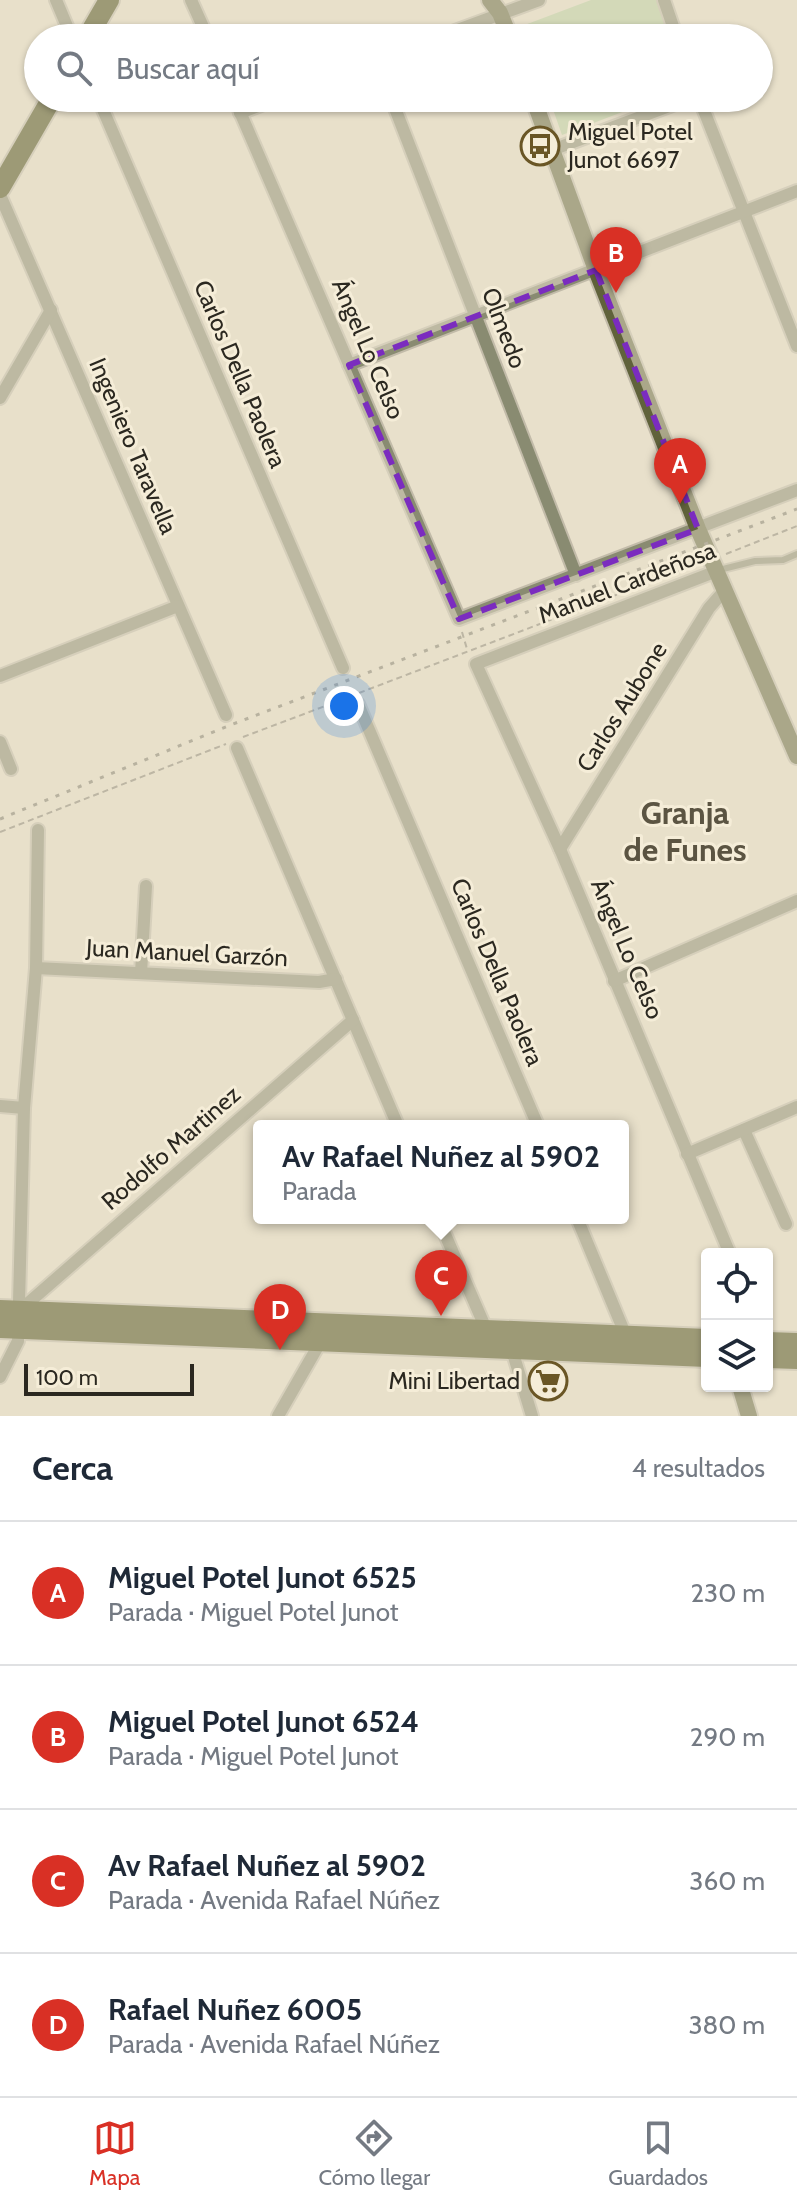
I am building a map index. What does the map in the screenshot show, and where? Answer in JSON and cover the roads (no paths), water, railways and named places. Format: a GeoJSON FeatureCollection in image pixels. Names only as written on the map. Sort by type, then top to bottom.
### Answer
{"type":"FeatureCollection","features":[{"type":"Feature","properties":{"kind":"main road"},"geometry":{"type":"LineString","coordinates":[[95,24],[109,0]]}},
{"type":"Feature","properties":{"kind":"main road"},"geometry":{"type":"LineString","coordinates":[[3,178],[43,112]]}},
{"type":"Feature","properties":{"kind":"main road"},"geometry":{"type":"LineString","coordinates":[[538,112],[596,270],[698,529],[797,756]]}},
{"type":"Feature","properties":{"kind":"main road"},"geometry":{"type":"LineString","coordinates":[[8,1319],[59,1319],[64,1312],[701,1339]]}},
{"type":"Feature","properties":{"kind":"main road"},"geometry":{"type":"LineString","coordinates":[[8,1319],[321,1341],[701,1357]]}},
{"type":"Feature","properties":{"kind":"main road"},"geometry":{"type":"LineString","coordinates":[[773,1342],[797,1343]]}},
{"type":"Feature","properties":{"kind":"main road"},"geometry":{"type":"LineString","coordinates":[[773,1358],[797,1359]]}},
{"type":"Feature","properties":{"kind":"main road"},"geometry":{"type":"LineString","coordinates":[[742,1392],[749,1416]]}},
{"type":"Feature","properties":{"kind":"street"},"geometry":{"type":"LineString","coordinates":[[56,0],[66,24]]}},
{"type":"Feature","properties":{"kind":"street"},"geometry":{"type":"LineString","coordinates":[[191,0],[202,24]]}},
{"type":"Feature","properties":{"kind":"street"},"geometry":{"type":"LineString","coordinates":[[463,24],[495,7],[539,0]]}},
{"type":"Feature","properties":{"kind":"street"},"geometry":{"type":"LineString","coordinates":[[664,0],[672,24]]}},
{"type":"Feature","properties":{"kind":"street","name":"Carlos Della Paolera"},"geometry":{"type":"LineString","coordinates":[[104,112],[343,668]]}},
{"type":"Feature","properties":{"kind":"street","name":"Olmedo"},"geometry":{"type":"LineString","coordinates":[[396,112],[576,575]]}},
{"type":"Feature","properties":{"kind":"street"},"geometry":{"type":"LineString","coordinates":[[552,150],[654,112]]}},
{"type":"Feature","properties":{"kind":"street"},"geometry":{"type":"LineString","coordinates":[[704,112],[797,346]]}},
{"type":"Feature","properties":{"kind":"street","name":"Ángel Lo Celso"},"geometry":{"type":"LineString","coordinates":[[240,113],[459,619],[576,575]]}},
{"type":"Feature","properties":{"kind":"street"},"geometry":{"type":"LineString","coordinates":[[349,365],[797,191]]}},
{"type":"Feature","properties":{"kind":"street","name":"Ingeniero Taravella"},"geometry":{"type":"LineString","coordinates":[[0,195],[226,715]]}},
{"type":"Feature","properties":{"kind":"street"},"geometry":{"type":"LineString","coordinates":[[0,398],[51,310]]}},
{"type":"Feature","properties":{"kind":"street"},"geometry":{"type":"LineString","coordinates":[[576,575],[797,490]]}},
{"type":"Feature","properties":{"kind":"street","name":"Manuel Cardeñosa"},"geometry":{"type":"LineString","coordinates":[[476,664],[714,565]]}},
{"type":"Feature","properties":{"kind":"street","name":"Carlos Aubone"},"geometry":{"type":"LineString","coordinates":[[560,849],[709,608],[725,590]]}},
{"type":"Feature","properties":{"kind":"street"},"geometry":{"type":"LineString","coordinates":[[0,676],[178,606]]}},
{"type":"Feature","properties":{"kind":"street","name":"Ángel Lo Celso"},"geometry":{"type":"LineString","coordinates":[[476,664],[560,849],[727,1248]]}},
{"type":"Feature","properties":{"kind":"street","name":"Carlos Della Paolera"},"geometry":{"type":"LineString","coordinates":[[358,704],[535,1120]]}},
{"type":"Feature","properties":{"kind":"street"},"geometry":{"type":"LineString","coordinates":[[0,742],[11,769]]}},
{"type":"Feature","properties":{"kind":"street"},"geometry":{"type":"LineString","coordinates":[[237,742],[395,1120]]}},
{"type":"Feature","properties":{"kind":"street"},"geometry":{"type":"LineString","coordinates":[[0,1377],[13,1356],[8,1319],[36,968],[38,830]]}},
{"type":"Feature","properties":{"kind":"street"},"geometry":{"type":"LineString","coordinates":[[141,973],[146,886]]}},
{"type":"Feature","properties":{"kind":"street"},"geometry":{"type":"LineString","coordinates":[[614,981],[797,901]]}},
{"type":"Feature","properties":{"kind":"street","name":"Juan Manuel Garzón"},"geometry":{"type":"LineString","coordinates":[[36,968],[319,982],[336,979]]}},
{"type":"Feature","properties":{"kind":"street","name":"Rodolfo Martinez"},"geometry":{"type":"LineString","coordinates":[[8,1319],[353,1020]]}},
{"type":"Feature","properties":{"kind":"street"},"geometry":{"type":"LineString","coordinates":[[0,1106],[24,1108]]}},
{"type":"Feature","properties":{"kind":"street"},"geometry":{"type":"LineString","coordinates":[[687,1154],[797,1107]]}},
{"type":"Feature","properties":{"kind":"street"},"geometry":{"type":"LineString","coordinates":[[744,1130],[786,1224]]}},
{"type":"Feature","properties":{"kind":"street"},"geometry":{"type":"LineString","coordinates":[[441,1224],[486,1329]]}},
{"type":"Feature","properties":{"kind":"street"},"geometry":{"type":"LineString","coordinates":[[579,1224],[626,1336]]}},
{"type":"Feature","properties":{"kind":"street"},"geometry":{"type":"LineString","coordinates":[[278,1416],[321,1341]]}},
{"type":"Feature","properties":{"kind":"street"},"geometry":{"type":"LineString","coordinates":[[512,1350],[532,1416]]}},
{"type":"Feature","properties":{"kind":"lane","name":"Manuel Cardeñosa"},"geometry":{"type":"LineString","coordinates":[[714,565],[783,560],[797,554]]}},
{"type":"Feature","properties":{"kind":"railway"},"geometry":{"type":"LineString","coordinates":[[0,819],[228,726],[797,509]]}},
{"type":"Feature","properties":{"kind":"place","name":"Miguel Potel Junot 6697"},"geometry":{"type":"Point","coordinates":[540,146]}},
{"type":"Feature","properties":{"kind":"place","name":"Miguel Potel Junot 6524"},"geometry":{"type":"Point","coordinates":[616,293]}},
{"type":"Feature","properties":{"kind":"place","name":"Miguel Potel Junot 6525"},"geometry":{"type":"Point","coordinates":[680,504]}},
{"type":"Feature","properties":{"kind":"place","name":"Av Rafael Nuñez al 5902"},"geometry":{"type":"Point","coordinates":[441,1316]}},
{"type":"Feature","properties":{"kind":"place","name":"Rafael Nuñez 6005"},"geometry":{"type":"Point","coordinates":[280,1350]}},
{"type":"Feature","properties":{"kind":"place","name":"Mini Libertad"},"geometry":{"type":"Point","coordinates":[548,1381]}},
{"type":"Feature","properties":{"kind":"district","name":"Granja de Funes"},"geometry":{"type":"Point","coordinates":[685,832]}}]}
